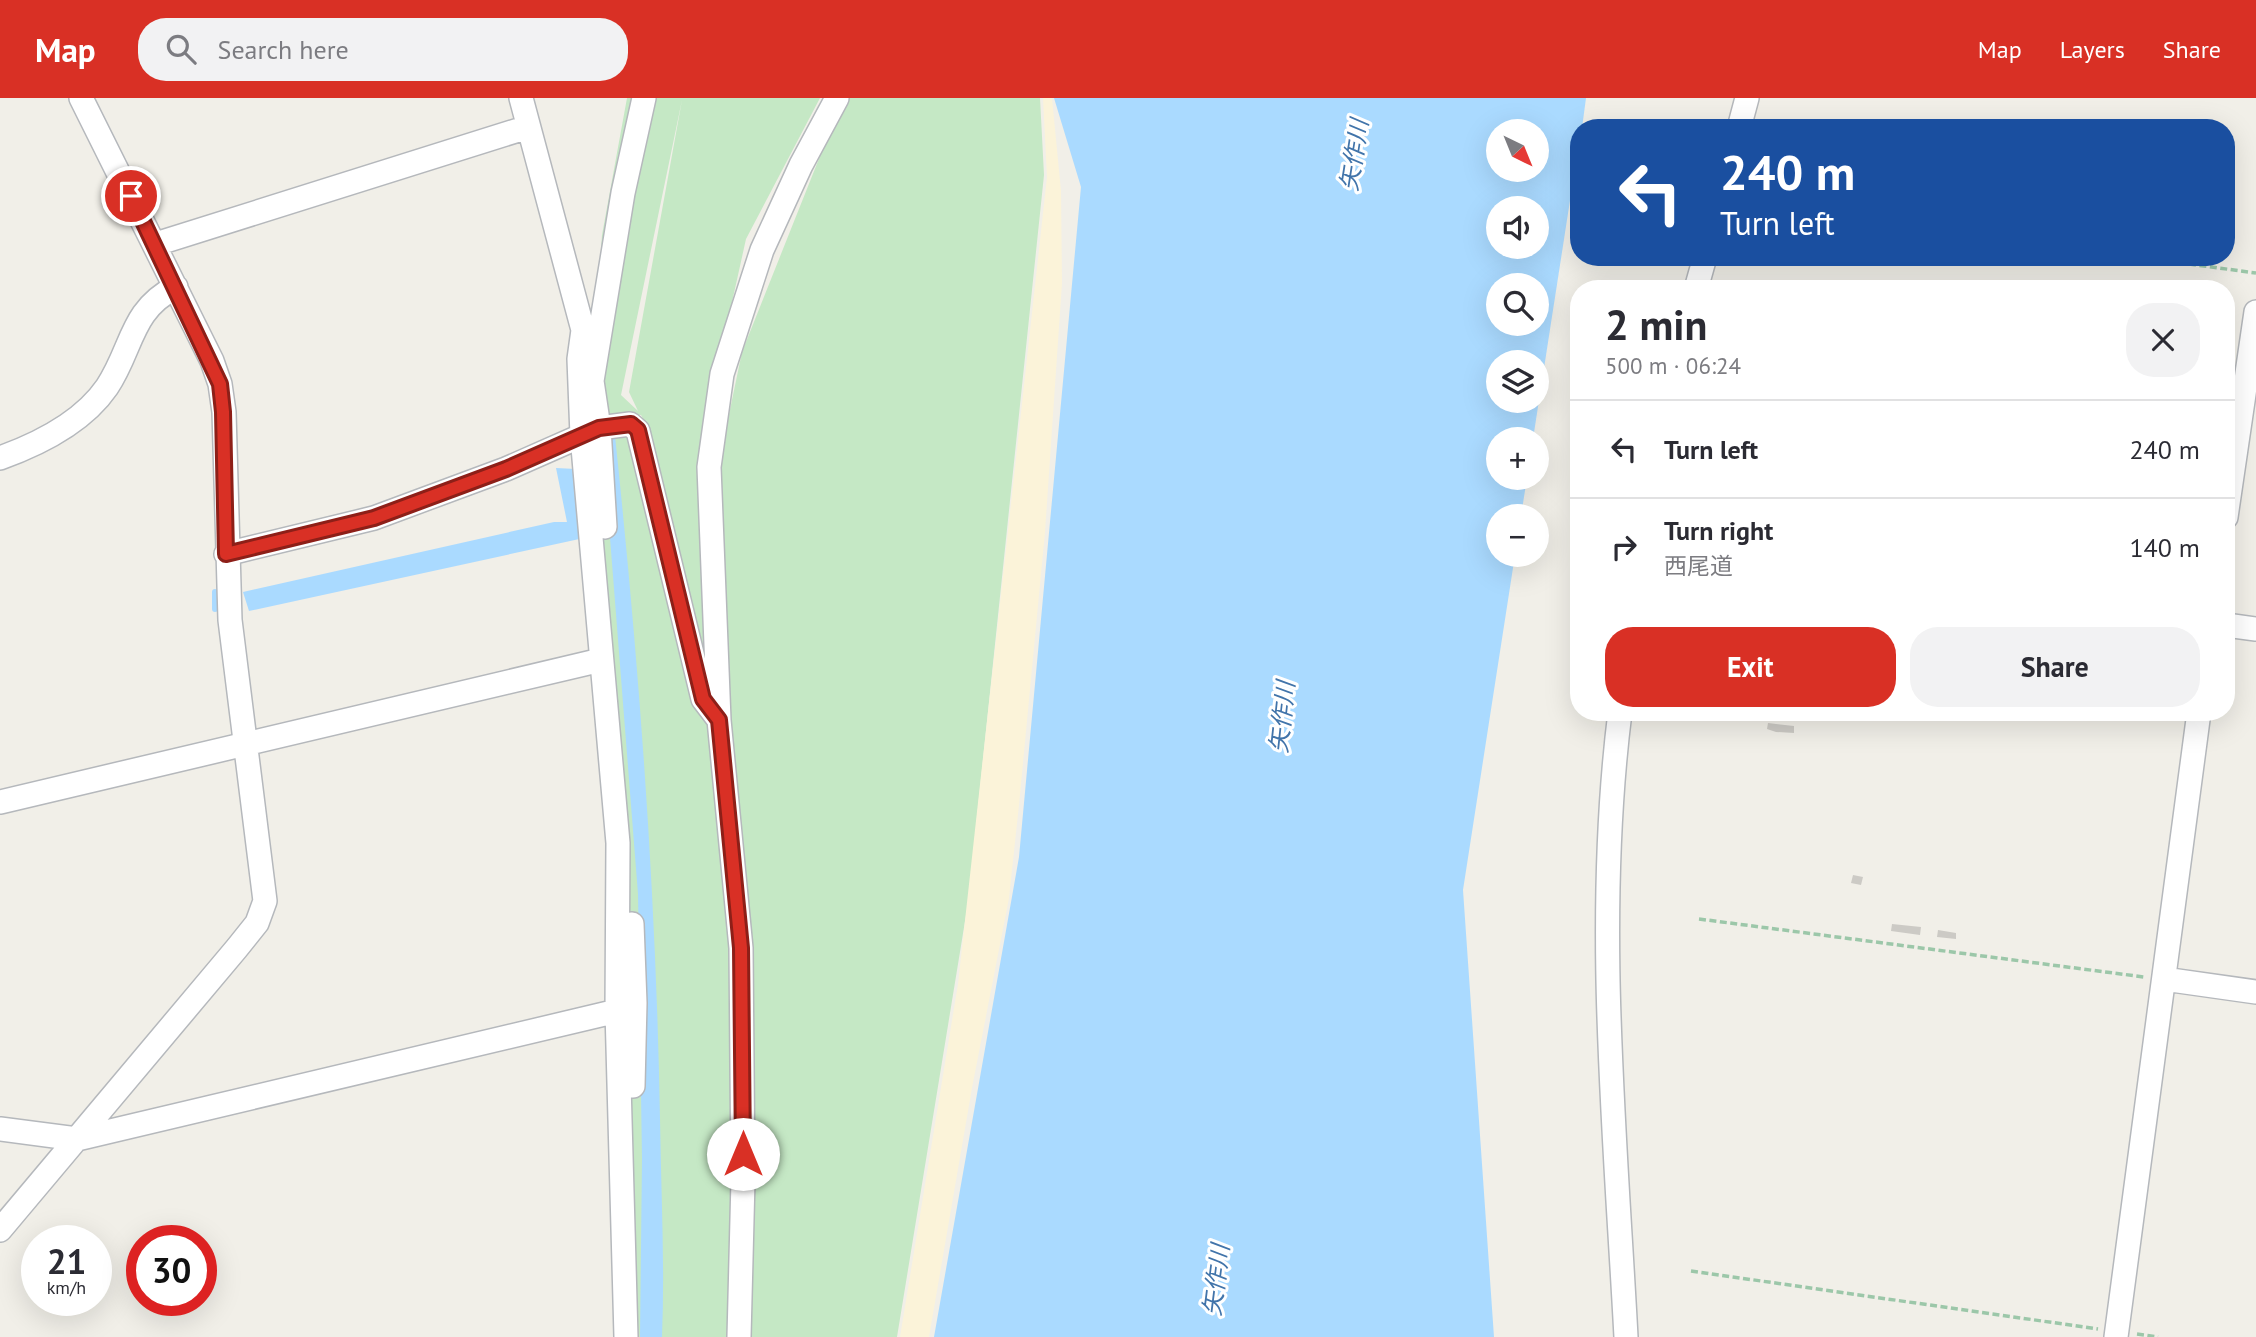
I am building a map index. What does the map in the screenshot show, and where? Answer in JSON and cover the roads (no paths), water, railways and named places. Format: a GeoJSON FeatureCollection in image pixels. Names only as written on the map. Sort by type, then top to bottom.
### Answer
{"type":"FeatureCollection","features":[{"type":"Feature","properties":{"kind":"street"},"geometry":{"type":"LineString","coordinates":[[0,1230],[257,923],[265,901],[230,620],[220,384],[156,244],[81,98]]}},
{"type":"Feature","properties":{"kind":"street"},"geometry":{"type":"LineString","coordinates":[[522,98],[583,330],[579,359],[591,432],[628,837],[635,1003],[631,1201],[633,1337]]}},
{"type":"Feature","properties":{"kind":"street"},"geometry":{"type":"LineString","coordinates":[[626,1337],[617,1011],[618,843],[601,660],[591,432],[592,381],[623,193],[644,98]]}},
{"type":"Feature","properties":{"kind":"street"},"geometry":{"type":"LineString","coordinates":[[739,1337],[743,1180],[741,948],[719,720],[709,467],[722,374],[762,250],[801,165],[837,98]]}},
{"type":"Feature","properties":{"kind":"street"},"geometry":{"type":"LineString","coordinates":[[1741,119],[1747,98]]}},
{"type":"Feature","properties":{"kind":"street"},"geometry":{"type":"LineString","coordinates":[[156,244],[528,127]]}},
{"type":"Feature","properties":{"kind":"street"},"geometry":{"type":"LineString","coordinates":[[0,458],[77,420],[107,387],[148,305],[176,287]]}},
{"type":"Feature","properties":{"kind":"street"},"geometry":{"type":"LineString","coordinates":[[2235,456],[2256,312]]}},
{"type":"Feature","properties":{"kind":"street"},"geometry":{"type":"LineString","coordinates":[[226,554],[374,518],[506,469],[591,432],[631,424],[638,430],[703,699],[719,720]]}},
{"type":"Feature","properties":{"kind":"street"},"geometry":{"type":"LineString","coordinates":[[2235,626],[2256,629]]}},
{"type":"Feature","properties":{"kind":"street"},"geometry":{"type":"LineString","coordinates":[[0,802],[601,660]]}},
{"type":"Feature","properties":{"kind":"street"},"geometry":{"type":"LineString","coordinates":[[1619,721],[1612,775],[1608,935],[1626,1337]]}},
{"type":"Feature","properties":{"kind":"street"},"geometry":{"type":"LineString","coordinates":[[2117,1334],[2198,721]]}},
{"type":"Feature","properties":{"kind":"street"},"geometry":{"type":"LineString","coordinates":[[2164,979],[2256,992]]}},
{"type":"Feature","properties":{"kind":"street"},"geometry":{"type":"LineString","coordinates":[[0,1129],[77,1139],[617,1011]]}},
{"type":"Feature","properties":{"kind":"water","name":"矢作川"},"geometry":{"type":"Polygon","coordinates":[[[1054,98],[1586,98],[1583,119],[1570,119],[1570,201],[1549,336],[1549,273],[1486,273],[1486,336],[1549,336],[1547,350],[1486,350],[1486,413],[1537,413],[1535,427],[1486,427],[1486,490],[1525,490],[1523,504],[1486,504],[1486,567],[1513,567],[1463,890],[1494,1337],[934,1337],[1019,857],[1081,187],[1054,98]]]}},
{"type":"Feature","properties":{"kind":"water"},"geometry":{"type":"Polygon","coordinates":[[[602,436],[615,436],[645,777],[658,1034],[662,1337],[640,1337],[642,1159],[638,894],[602,436]]]}},
{"type":"Feature","properties":{"kind":"water"},"geometry":{"type":"Polygon","coordinates":[[[556,468],[576,469],[584,538],[249,611],[243,592],[554,522],[567,522],[556,468]]]}},
{"type":"Feature","properties":{"kind":"waterway"},"geometry":{"type":"LineString","coordinates":[[215,592],[215,609]]}}]}
